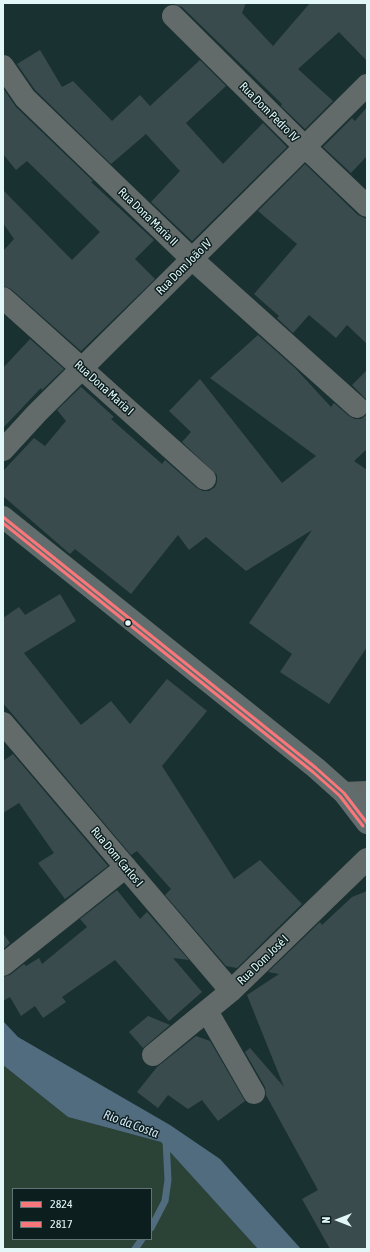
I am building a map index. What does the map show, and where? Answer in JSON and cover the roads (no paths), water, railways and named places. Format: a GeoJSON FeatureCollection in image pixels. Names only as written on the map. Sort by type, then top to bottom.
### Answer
{"type":"FeatureCollection","features":[{"type":"Feature","properties":{"kind":"street","name":"Rua Dom Pedro IV"},"geometry":{"type":"LineString","coordinates":[[173,16],[304,147],[367,206]]}},
{"type":"Feature","properties":{"kind":"street","name":"Rua Dona Maria II"},"geometry":{"type":"LineString","coordinates":[[3,66],[25,98],[192,259],[357,407]]}},
{"type":"Feature","properties":{"kind":"street","name":"Rua Dom João IV"},"geometry":{"type":"LineString","coordinates":[[3,450],[83,368],[367,85]]}},
{"type":"Feature","properties":{"kind":"street","name":"Rua Dona Maria I"},"geometry":{"type":"LineString","coordinates":[[3,298],[83,368],[205,479]]}},
{"type":"Feature","properties":{"kind":"street"},"geometry":{"type":"LineString","coordinates":[[3,517],[316,768],[344,793],[367,823]]}},
{"type":"Feature","properties":{"kind":"street","name":"Rua Dom Carlos I"},"geometry":{"type":"LineString","coordinates":[[4,726],[231,991]]}},
{"type":"Feature","properties":{"kind":"street"},"geometry":{"type":"LineString","coordinates":[[344,793],[367,792]]}},
{"type":"Feature","properties":{"kind":"street","name":"Rua Dom José I"},"geometry":{"type":"LineString","coordinates":[[153,1055],[231,991],[367,859]]}},
{"type":"Feature","properties":{"kind":"street"},"geometry":{"type":"LineString","coordinates":[[3,965],[126,867]]}},
{"type":"Feature","properties":{"kind":"street"},"geometry":{"type":"LineString","coordinates":[[207,1011],[254,1092]]}},
{"type":"Feature","properties":{"kind":"water","name":"Rio da Costa"},"geometry":{"type":"Polygon","coordinates":[[[3,1021],[18,1037],[170,1125],[220,1159],[301,1249],[258,1249],[161,1142],[68,1117],[3,1065],[3,1021]]]}},
{"type":"Feature","properties":{"kind":"waterway"},"geometry":{"type":"LineString","coordinates":[[152,1226],[165,1201],[168,1180],[166,1140]]}},
{"type":"Feature","properties":{"kind":"waterway"},"geometry":{"type":"LineString","coordinates":[[135,1249],[141,1240]]}}]}
